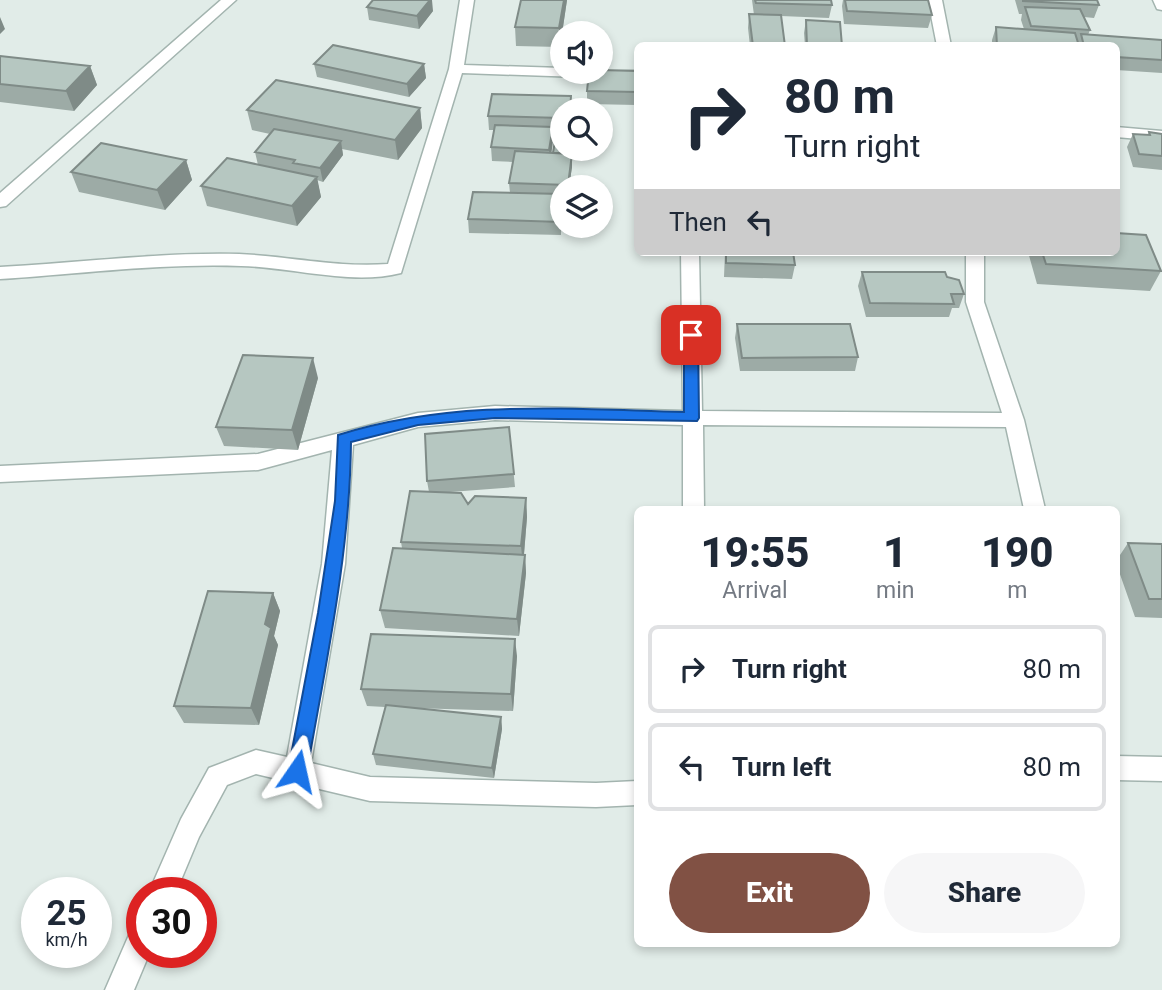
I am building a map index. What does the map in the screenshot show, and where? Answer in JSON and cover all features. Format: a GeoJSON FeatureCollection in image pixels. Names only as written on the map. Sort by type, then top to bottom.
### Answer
{"type":"FeatureCollection","features":[{"type":"Feature","properties":{"kind":"street"},"geometry":{"type":"LineString","coordinates":[[0,202],[229,0]]}},
{"type":"Feature","properties":{"kind":"street"},"geometry":{"type":"LineString","coordinates":[[0,273],[240,260],[368,272],[395,269],[456,69],[467,0]]}},
{"type":"Feature","properties":{"kind":"street"},"geometry":{"type":"LineString","coordinates":[[935,0],[943,42]]}},
{"type":"Feature","properties":{"kind":"street"},"geometry":{"type":"LineString","coordinates":[[1160,0],[1162,6]]}},
{"type":"Feature","properties":{"kind":"street"},"geometry":{"type":"LineString","coordinates":[[456,69],[634,75]]}},
{"type":"Feature","properties":{"kind":"street"},"geometry":{"type":"LineString","coordinates":[[1120,132],[1162,136]]}},
{"type":"Feature","properties":{"kind":"street"},"geometry":{"type":"LineString","coordinates":[[690,256],[694,506]]}},
{"type":"Feature","properties":{"kind":"street"},"geometry":{"type":"LineString","coordinates":[[975,256],[975,302],[1014,420],[1034,506]]}},
{"type":"Feature","properties":{"kind":"street"},"geometry":{"type":"LineString","coordinates":[[0,474],[258,462],[418,420],[495,413],[691,418],[1014,420]]}},
{"type":"Feature","properties":{"kind":"street"},"geometry":{"type":"LineString","coordinates":[[297,771],[341,513],[344,439]]}},
{"type":"Feature","properties":{"kind":"street"},"geometry":{"type":"LineString","coordinates":[[169,877],[190,828],[218,776],[256,762],[370,789],[596,795],[634,793]]}},
{"type":"Feature","properties":{"kind":"street"},"geometry":{"type":"LineString","coordinates":[[1120,768],[1162,769]]}},
{"type":"Feature","properties":{"kind":"street"},"geometry":{"type":"LineString","coordinates":[[119,990],[129,968]]}},
{"type":"Feature","properties":{"kind":"building"},"geometry":{"type":"Polygon","coordinates":[[[373,0],[430,0],[417,16],[367,7],[373,0]]]}},
{"type":"Feature","properties":{"kind":"building"},"geometry":{"type":"Polygon","coordinates":[[[521,0],[564,0],[560,21],[550,21],[550,28],[515,27],[521,0]]]}},
{"type":"Feature","properties":{"kind":"building"},"geometry":{"type":"Polygon","coordinates":[[[755,0],[831,0],[832,5],[756,3],[755,0]]]}},
{"type":"Feature","properties":{"kind":"building"},"geometry":{"type":"Polygon","coordinates":[[[845,0],[928,0],[932,15],[847,11],[845,0]]]}},
{"type":"Feature","properties":{"kind":"building"},"geometry":{"type":"Polygon","coordinates":[[[1097,0],[1099,5],[1023,1],[1097,0]]]}},
{"type":"Feature","properties":{"kind":"building"},"geometry":{"type":"Polygon","coordinates":[[[1025,7],[1080,9],[1090,30],[1031,26],[1025,7]]]}},
{"type":"Feature","properties":{"kind":"building"},"geometry":{"type":"Polygon","coordinates":[[[749,14],[781,15],[784,42],[752,42],[749,14]]]}},
{"type":"Feature","properties":{"kind":"building"},"geometry":{"type":"Polygon","coordinates":[[[806,20],[840,22],[842,42],[807,42],[806,20]]]}},
{"type":"Feature","properties":{"kind":"building"},"geometry":{"type":"Polygon","coordinates":[[[996,27],[1075,33],[1078,42],[997,42],[996,27]]]}},
{"type":"Feature","properties":{"kind":"building"},"geometry":{"type":"Polygon","coordinates":[[[1081,34],[1162,40],[1162,60],[1120,57],[1120,42],[1083,42],[1081,34]]]}},
{"type":"Feature","properties":{"kind":"building"},"geometry":{"type":"Polygon","coordinates":[[[333,45],[424,64],[407,84],[314,64],[333,45]]]}},
{"type":"Feature","properties":{"kind":"building"},"geometry":{"type":"Polygon","coordinates":[[[0,56],[90,66],[66,91],[0,84],[0,56]]]}},
{"type":"Feature","properties":{"kind":"building"},"geometry":{"type":"Polygon","coordinates":[[[613,70],[634,71],[634,92],[587,91],[588,84],[613,84],[613,70]]]}},
{"type":"Feature","properties":{"kind":"building"},"geometry":{"type":"Polygon","coordinates":[[[276,80],[420,108],[395,140],[247,110],[276,80]]]}},
{"type":"Feature","properties":{"kind":"building"},"geometry":{"type":"Polygon","coordinates":[[[492,94],[571,96],[550,98],[550,118],[488,116],[492,94]]]}},
{"type":"Feature","properties":{"kind":"building"},"geometry":{"type":"Polygon","coordinates":[[[495,125],[550,127],[549,150],[491,147],[495,125]]]}},
{"type":"Feature","properties":{"kind":"building"},"geometry":{"type":"Polygon","coordinates":[[[274,129],[341,141],[320,168],[255,152],[274,129]]]}},
{"type":"Feature","properties":{"kind":"building"},"geometry":{"type":"Polygon","coordinates":[[[1149,132],[1162,134],[1162,156],[1139,154],[1133,134],[1150,135],[1149,132]]]}},
{"type":"Feature","properties":{"kind":"building"},"geometry":{"type":"Polygon","coordinates":[[[101,143],[186,160],[157,190],[71,172],[101,143]]]}},
{"type":"Feature","properties":{"kind":"building"},"geometry":{"type":"Polygon","coordinates":[[[515,151],[550,153],[550,161],[571,161],[569,175],[550,175],[550,184],[509,183],[515,151]]]}},
{"type":"Feature","properties":{"kind":"building"},"geometry":{"type":"Polygon","coordinates":[[[227,158],[317,177],[292,206],[201,186],[227,158]]]}},
{"type":"Feature","properties":{"kind":"building"},"geometry":{"type":"Polygon","coordinates":[[[473,192],[550,194],[550,222],[468,219],[473,192]]]}},
{"type":"Feature","properties":{"kind":"building"},"geometry":{"type":"Polygon","coordinates":[[[1120,233],[1146,235],[1161,271],[1046,264],[1043,256],[1120,256],[1120,233]]]}},
{"type":"Feature","properties":{"kind":"building"},"geometry":{"type":"Polygon","coordinates":[[[726,256],[794,256],[795,265],[726,263],[726,256]]]}},
{"type":"Feature","properties":{"kind":"building"},"geometry":{"type":"Polygon","coordinates":[[[862,272],[945,272],[947,277],[959,280],[964,294],[951,294],[954,304],[870,303],[862,272]]]}},
{"type":"Feature","properties":{"kind":"building"},"geometry":{"type":"Polygon","coordinates":[[[737,324],[850,324],[858,357],[742,358],[737,324]]]}},
{"type":"Feature","properties":{"kind":"building"},"geometry":{"type":"Polygon","coordinates":[[[243,355],[313,358],[292,430],[216,427],[243,355]]]}},
{"type":"Feature","properties":{"kind":"building"},"geometry":{"type":"Polygon","coordinates":[[[509,427],[514,474],[427,481],[425,434],[509,427]]]}},
{"type":"Feature","properties":{"kind":"building"},"geometry":{"type":"Polygon","coordinates":[[[410,491],[461,493],[468,504],[475,496],[526,498],[521,546],[401,542],[410,491]]]}},
{"type":"Feature","properties":{"kind":"building"},"geometry":{"type":"Polygon","coordinates":[[[1128,543],[1162,544],[1162,599],[1149,599],[1128,543]]]}},
{"type":"Feature","properties":{"kind":"building"},"geometry":{"type":"Polygon","coordinates":[[[393,548],[525,555],[517,619],[380,610],[393,548]]]}},
{"type":"Feature","properties":{"kind":"building"},"geometry":{"type":"Polygon","coordinates":[[[208,591],[273,593],[265,624],[271,628],[251,708],[174,706],[208,591]]]}},
{"type":"Feature","properties":{"kind":"building"},"geometry":{"type":"Polygon","coordinates":[[[371,634],[515,639],[511,694],[361,689],[371,634]]]}},
{"type":"Feature","properties":{"kind":"building"},"geometry":{"type":"Polygon","coordinates":[[[386,705],[501,717],[492,768],[373,754],[386,705]]]}},
{"type":"Feature","properties":{"kind":"route"},"geometry":{"type":"LineString","coordinates":[[297,771],[343,501],[344,439],[418,420],[495,413],[691,418],[691,335]]}}]}
